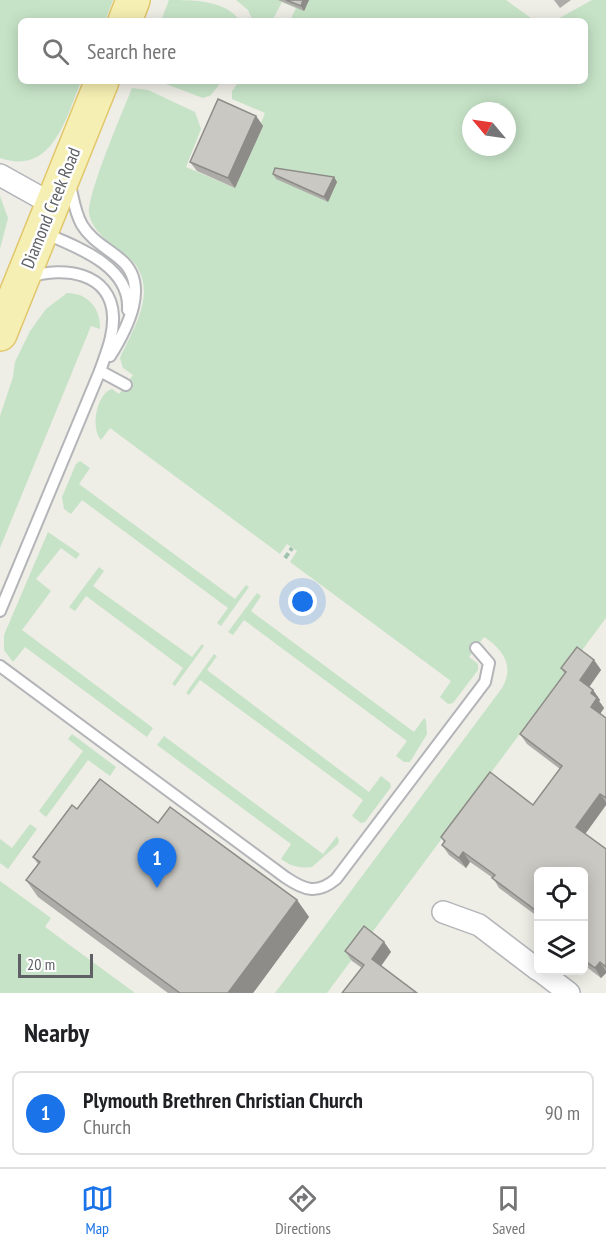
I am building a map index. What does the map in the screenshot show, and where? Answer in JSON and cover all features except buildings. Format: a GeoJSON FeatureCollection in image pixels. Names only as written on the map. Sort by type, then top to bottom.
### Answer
{"type":"FeatureCollection","features":[{"type":"Feature","properties":{"kind":"main road"},"geometry":{"type":"LineString","coordinates":[[126,18],[133,0]]}},
{"type":"Feature","properties":{"kind":"main road","name":"Diamond Creek Road"},"geometry":{"type":"LineString","coordinates":[[0,334],[101,84]]}},
{"type":"Feature","properties":{"kind":"street"},"geometry":{"type":"LineString","coordinates":[[0,175],[46,218]]}},
{"type":"Feature","properties":{"kind":"street"},"geometry":{"type":"LineString","coordinates":[[443,912],[479,925],[534,966]]}},
{"type":"Feature","properties":{"kind":"street"},"geometry":{"type":"LineString","coordinates":[[546,975],[569,993]]}},
{"type":"Feature","properties":{"kind":"lane"},"geometry":{"type":"LineString","coordinates":[[67,167],[81,224],[92,238],[123,261],[132,275],[135,295],[127,325],[100,371]]}},
{"type":"Feature","properties":{"kind":"lane"},"geometry":{"type":"LineString","coordinates":[[46,218],[114,272],[128,296],[127,325]]}},
{"type":"Feature","properties":{"kind":"lane"},"geometry":{"type":"LineString","coordinates":[[0,611],[100,371],[109,344],[113,314],[102,288],[82,274],[42,273],[22,280]]}},
{"type":"Feature","properties":{"kind":"lane"},"geometry":{"type":"LineString","coordinates":[[100,371],[126,385]]}},
{"type":"Feature","properties":{"kind":"lane"},"geometry":{"type":"LineString","coordinates":[[0,666],[285,878],[307,889],[316,890],[327,887],[336,879],[485,682],[489,663],[476,648]]}},
{"type":"Feature","properties":{"kind":"path"},"geometry":{"type":"LineString","coordinates":[[285,558],[292,548]]}},
{"type":"Feature","properties":{"kind":"green space"},"geometry":{"type":"Polygon","coordinates":[[[0,0],[113,0],[106,18],[18,18],[18,84],[80,84],[63,126],[45,151],[33,159],[18,161],[0,158],[0,0]]]}},
{"type":"Feature","properties":{"kind":"green space"},"geometry":{"type":"Polygon","coordinates":[[[169,0],[198,1],[218,5],[237,18],[162,18],[169,0]]]}},
{"type":"Feature","properties":{"kind":"green space"},"geometry":{"type":"Polygon","coordinates":[[[236,0],[506,0],[531,18],[291,18],[296,8],[282,2],[274,18],[252,18],[248,10],[236,0]]]}},
{"type":"Feature","properties":{"kind":"green space"},"geometry":{"type":"Polygon","coordinates":[[[592,0],[606,0],[606,618],[327,993],[275,993],[502,688],[506,680],[507,665],[497,647],[484,637],[469,657],[478,664],[478,670],[453,703],[448,704],[440,697],[451,681],[290,562],[297,551],[287,544],[280,554],[110,428],[101,440],[98,435],[96,420],[102,397],[112,389],[119,394],[133,375],[123,368],[120,358],[141,311],[144,287],[135,264],[98,232],[89,214],[106,152],[132,88],[148,90],[195,112],[201,129],[186,167],[235,188],[265,113],[232,99],[232,91],[237,84],[588,84],[588,18],[559,18],[592,0]]]}},
{"type":"Feature","properties":{"kind":"green space"},"geometry":{"type":"Polygon","coordinates":[[[166,84],[220,84],[211,95],[203,98],[166,84]]]}},
{"type":"Feature","properties":{"kind":"green space"},"geometry":{"type":"Polygon","coordinates":[[[0,196],[8,218],[0,249],[0,196]]]}},
{"type":"Feature","properties":{"kind":"green space"},"geometry":{"type":"Polygon","coordinates":[[[67,293],[81,296],[92,304],[98,315],[100,329],[91,326],[0,548],[0,416],[13,377],[15,362],[30,331],[46,309],[67,293]]]}},
{"type":"Feature","properties":{"kind":"green space"},"geometry":{"type":"Polygon","coordinates":[[[80,461],[90,468],[79,484],[235,599],[246,585],[249,587],[221,626],[217,623],[228,608],[82,500],[71,514],[64,509],[62,497],[76,464],[80,461]]]}},
{"type":"Feature","properties":{"kind":"green space"},"geometry":{"type":"Polygon","coordinates":[[[48,532],[80,554],[76,559],[61,548],[36,579],[51,591],[22,630],[153,728],[147,737],[25,647],[13,662],[4,650],[4,635],[48,532]]]}},
{"type":"Feature","properties":{"kind":"green space"},"geometry":{"type":"Polygon","coordinates":[[[99,567],[104,571],[93,586],[192,657],[202,644],[204,646],[175,686],[172,684],[183,668],[86,596],[75,611],[69,607],[99,567]]]}},
{"type":"Feature","properties":{"kind":"green space"},"geometry":{"type":"Polygon","coordinates":[[[257,593],[261,596],[251,611],[414,732],[424,718],[426,720],[427,734],[410,762],[404,762],[396,756],[407,741],[244,620],[233,635],[228,632],[257,593]]]}},
{"type":"Feature","properties":{"kind":"green space"},"geometry":{"type":"Polygon","coordinates":[[[214,654],[217,656],[207,670],[369,792],[381,776],[390,783],[391,787],[365,822],[361,823],[352,816],[363,800],[200,680],[189,695],[186,693],[214,654]]]}},
{"type":"Feature","properties":{"kind":"green space"},"geometry":{"type":"Polygon","coordinates":[[[72,734],[116,767],[110,776],[88,760],[46,817],[39,811],[83,751],[68,739],[72,734]]]}},
{"type":"Feature","properties":{"kind":"green space"},"geometry":{"type":"Polygon","coordinates":[[[164,736],[323,854],[337,836],[338,844],[312,867],[292,865],[281,859],[291,844],[157,745],[164,736]]]}},
{"type":"Feature","properties":{"kind":"green space"},"geometry":{"type":"Polygon","coordinates":[[[30,824],[37,829],[8,869],[0,863],[0,839],[12,848],[30,824]]]}},
{"type":"Feature","properties":{"kind":"green space"},"geometry":{"type":"Polygon","coordinates":[[[0,881],[51,918],[45,927],[135,993],[0,993],[0,881]]]}},
{"type":"Feature","properties":{"kind":"place","name":"Plymouth Brethren Christian Church"},"geometry":{"type":"Point","coordinates":[157,888]}}]}
